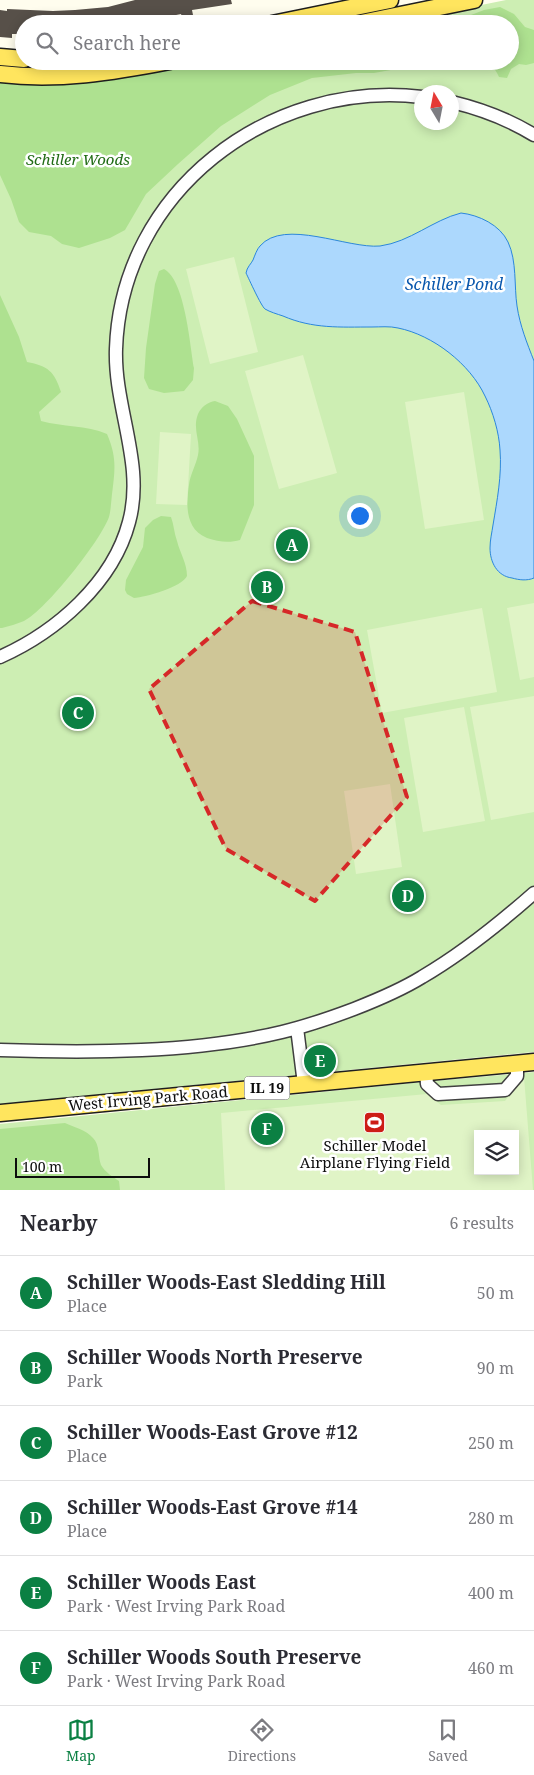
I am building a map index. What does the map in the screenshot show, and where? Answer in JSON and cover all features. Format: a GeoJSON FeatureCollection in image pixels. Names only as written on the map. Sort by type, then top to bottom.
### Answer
{"type":"FeatureCollection","features":[{"type":"Feature","properties":{"kind":"main road"},"geometry":{"type":"LineString","coordinates":[[316,15],[390,0]]}},
{"type":"Feature","properties":{"kind":"main road"},"geometry":{"type":"LineString","coordinates":[[389,15],[425,5],[474,0]]}},
{"type":"Feature","properties":{"kind":"main road"},"geometry":{"type":"LineString","coordinates":[[0,57],[15,58]]}},
{"type":"Feature","properties":{"kind":"main road"},"geometry":{"type":"LineString","coordinates":[[0,74],[72,76],[118,70]]}},
{"type":"Feature","properties":{"kind":"main road","name":"West Irving Park Road"},"geometry":{"type":"LineString","coordinates":[[0,1113],[534,1062]]}},
{"type":"Feature","properties":{"kind":"lane"},"geometry":{"type":"LineString","coordinates":[[0,657],[40,635],[70,611],[104,573],[123,539],[131,513],[134,485],[131,449],[117,385],[116,352],[118,323],[123,292],[135,258],[173,197],[195,173],[223,150],[258,128],[292,112],[319,104],[351,98],[397,95],[414,96]]}},
{"type":"Feature","properties":{"kind":"lane"},"geometry":{"type":"LineString","coordinates":[[459,104],[482,110],[504,119],[534,135]]}},
{"type":"Feature","properties":{"kind":"lane"},"geometry":{"type":"LineString","coordinates":[[0,1050],[74,1051],[163,1048],[244,1040],[297,1028],[363,1005],[422,978],[483,936],[534,893]]}},
{"type":"Feature","properties":{"kind":"lane"},"geometry":{"type":"LineString","coordinates":[[297,1028],[304,1084]]}},
{"type":"Feature","properties":{"kind":"lane"},"geometry":{"type":"LineString","coordinates":[[426,1072],[426,1084],[438,1094],[505,1090],[517,1076],[517,1064]]}},
{"type":"Feature","properties":{"kind":"highlighted area"},"geometry":{"type":"Polygon","coordinates":[[[252,601],[355,632],[407,797],[315,901],[226,849],[149,689],[252,601]]]}},
{"type":"Feature","properties":{"kind":"green space"},"geometry":{"type":"Polygon","coordinates":[[[506,0],[534,0],[534,1052],[0,1104],[0,81],[130,76],[158,70],[519,70],[519,15],[432,15],[506,0]]]}},
{"type":"Feature","properties":{"kind":"green space"},"geometry":{"type":"Polygon","coordinates":[[[500,7],[515,15],[471,15],[500,7]]]}},
{"type":"Feature","properties":{"kind":"green space"},"geometry":{"type":"Polygon","coordinates":[[[519,20],[525,27],[534,30],[534,63],[519,64],[519,20]]]}},
{"type":"Feature","properties":{"kind":"green space","name":"Schiller Woods"},"geometry":{"type":"Polygon","coordinates":[[[158,70],[391,70],[312,78],[270,95],[221,126],[178,164],[146,194],[125,230],[110,238],[79,248],[62,244],[51,236],[29,232],[19,222],[0,175],[0,81],[130,76],[158,70]]]}},
{"type":"Feature","properties":{"kind":"green space"},"geometry":{"type":"Polygon","coordinates":[[[495,70],[511,70],[507,78],[499,77],[495,70]]]}},
{"type":"Feature","properties":{"kind":"green space"},"geometry":{"type":"Polygon","coordinates":[[[234,257],[258,352],[210,364],[186,269],[234,257]]]}},
{"type":"Feature","properties":{"kind":"green space"},"geometry":{"type":"Polygon","coordinates":[[[164,269],[171,275],[182,299],[194,368],[193,380],[184,391],[164,393],[149,389],[144,378],[146,348],[155,284],[159,271],[164,269]]]}},
{"type":"Feature","properties":{"kind":"green space"},"geometry":{"type":"Polygon","coordinates":[[[0,295],[19,337],[27,362],[40,365],[53,374],[61,392],[39,412],[41,421],[91,429],[107,434],[114,464],[110,514],[104,528],[72,574],[34,614],[24,621],[2,628],[0,628],[0,295]]]}},
{"type":"Feature","properties":{"kind":"green space"},"geometry":{"type":"Polygon","coordinates":[[[303,355],[337,473],[279,489],[245,371],[303,355]]]}},
{"type":"Feature","properties":{"kind":"green space"},"geometry":{"type":"Polygon","coordinates":[[[464,392],[484,520],[425,529],[405,402],[464,392]]]}},
{"type":"Feature","properties":{"kind":"green space"},"geometry":{"type":"Polygon","coordinates":[[[215,401],[228,406],[237,419],[254,456],[254,505],[240,540],[232,542],[207,538],[200,534],[191,523],[188,508],[190,481],[199,450],[196,419],[203,407],[215,401]]]}},
{"type":"Feature","properties":{"kind":"green space"},"geometry":{"type":"Polygon","coordinates":[[[160,432],[191,434],[187,505],[156,504],[160,432]]]}},
{"type":"Feature","properties":{"kind":"green space"},"geometry":{"type":"Polygon","coordinates":[[[161,516],[171,517],[187,576],[171,588],[155,594],[134,598],[127,594],[125,590],[126,580],[143,547],[145,528],[153,520],[161,516]]]}},
{"type":"Feature","properties":{"kind":"green space"},"geometry":{"type":"Polygon","coordinates":[[[534,603],[534,677],[520,680],[507,608],[534,603]]]}},
{"type":"Feature","properties":{"kind":"green space"},"geometry":{"type":"Polygon","coordinates":[[[482,608],[497,692],[382,713],[367,630],[482,608]]]}},
{"type":"Feature","properties":{"kind":"green space"},"geometry":{"type":"Polygon","coordinates":[[[534,696],[534,812],[491,820],[470,707],[534,696]]]}},
{"type":"Feature","properties":{"kind":"green space"},"geometry":{"type":"Polygon","coordinates":[[[464,707],[485,821],[423,832],[404,718],[464,707]]]}},
{"type":"Feature","properties":{"kind":"green space"},"geometry":{"type":"Polygon","coordinates":[[[390,784],[402,867],[356,874],[344,791],[390,784]]]}},
{"type":"Feature","properties":{"kind":"green space"},"geometry":{"type":"Polygon","coordinates":[[[534,1072],[534,1190],[0,1190],[0,1124],[534,1072]]]}},
{"type":"Feature","properties":{"kind":"green space","name":"Schiller Model Airplane Flying Field"},"geometry":{"type":"Polygon","coordinates":[[[524,1077],[533,1190],[225,1190],[221,1113],[427,1094],[441,1105],[505,1101],[524,1077]]]}},
{"type":"Feature","properties":{"kind":"green space"},"geometry":{"type":"Polygon","coordinates":[[[65,1123],[93,1138],[98,1148],[101,1165],[119,1181],[120,1190],[0,1190],[0,1129],[65,1123]]]}},
{"type":"Feature","properties":{"kind":"water","name":"Schiller Pond"},"geometry":{"type":"Polygon","coordinates":[[[461,213],[475,216],[488,222],[500,231],[508,242],[514,265],[518,313],[534,361],[534,578],[529,580],[507,577],[495,568],[491,558],[490,542],[500,478],[499,443],[495,422],[488,402],[478,384],[460,362],[437,344],[424,337],[398,328],[316,325],[269,311],[261,303],[246,273],[259,247],[271,238],[300,234],[367,246],[380,246],[411,236],[461,213]]]}},
{"type":"Feature","properties":{"kind":"building"},"geometry":{"type":"Polygon","coordinates":[[[135,0],[231,0],[232,4],[192,10],[193,15],[15,15],[15,34],[12,34],[12,38],[0,37],[0,10],[53,11],[108,7],[135,0]]]}},
{"type":"Feature","properties":{"kind":"building"},"geometry":{"type":"Polygon","coordinates":[[[82,704],[89,715],[75,723],[68,712],[82,704]]]}},
{"type":"Feature","properties":{"kind":"building"},"geometry":{"type":"Polygon","coordinates":[[[413,886],[418,898],[403,906],[398,894],[413,886]]]}},
{"type":"Feature","properties":{"kind":"place","name":"Schiller Woods-East Sledding Hill"},"geometry":{"type":"Point","coordinates":[292,545]}},
{"type":"Feature","properties":{"kind":"place","name":"Schiller Woods North Preserve"},"geometry":{"type":"Point","coordinates":[267,587]}},
{"type":"Feature","properties":{"kind":"place","name":"Schiller Woods-East Grove #12"},"geometry":{"type":"Point","coordinates":[78,713]}},
{"type":"Feature","properties":{"kind":"place","name":"Schiller Woods-East Grove #14"},"geometry":{"type":"Point","coordinates":[408,896]}},
{"type":"Feature","properties":{"kind":"place","name":"Schiller Woods East"},"geometry":{"type":"Point","coordinates":[320,1061]}},
{"type":"Feature","properties":{"kind":"place","name":"Schiller Model Airplane Flying Field"},"geometry":{"type":"Point","coordinates":[375,1123]}},
{"type":"Feature","properties":{"kind":"place","name":"Schiller Woods South Preserve"},"geometry":{"type":"Point","coordinates":[267,1129]}}]}
